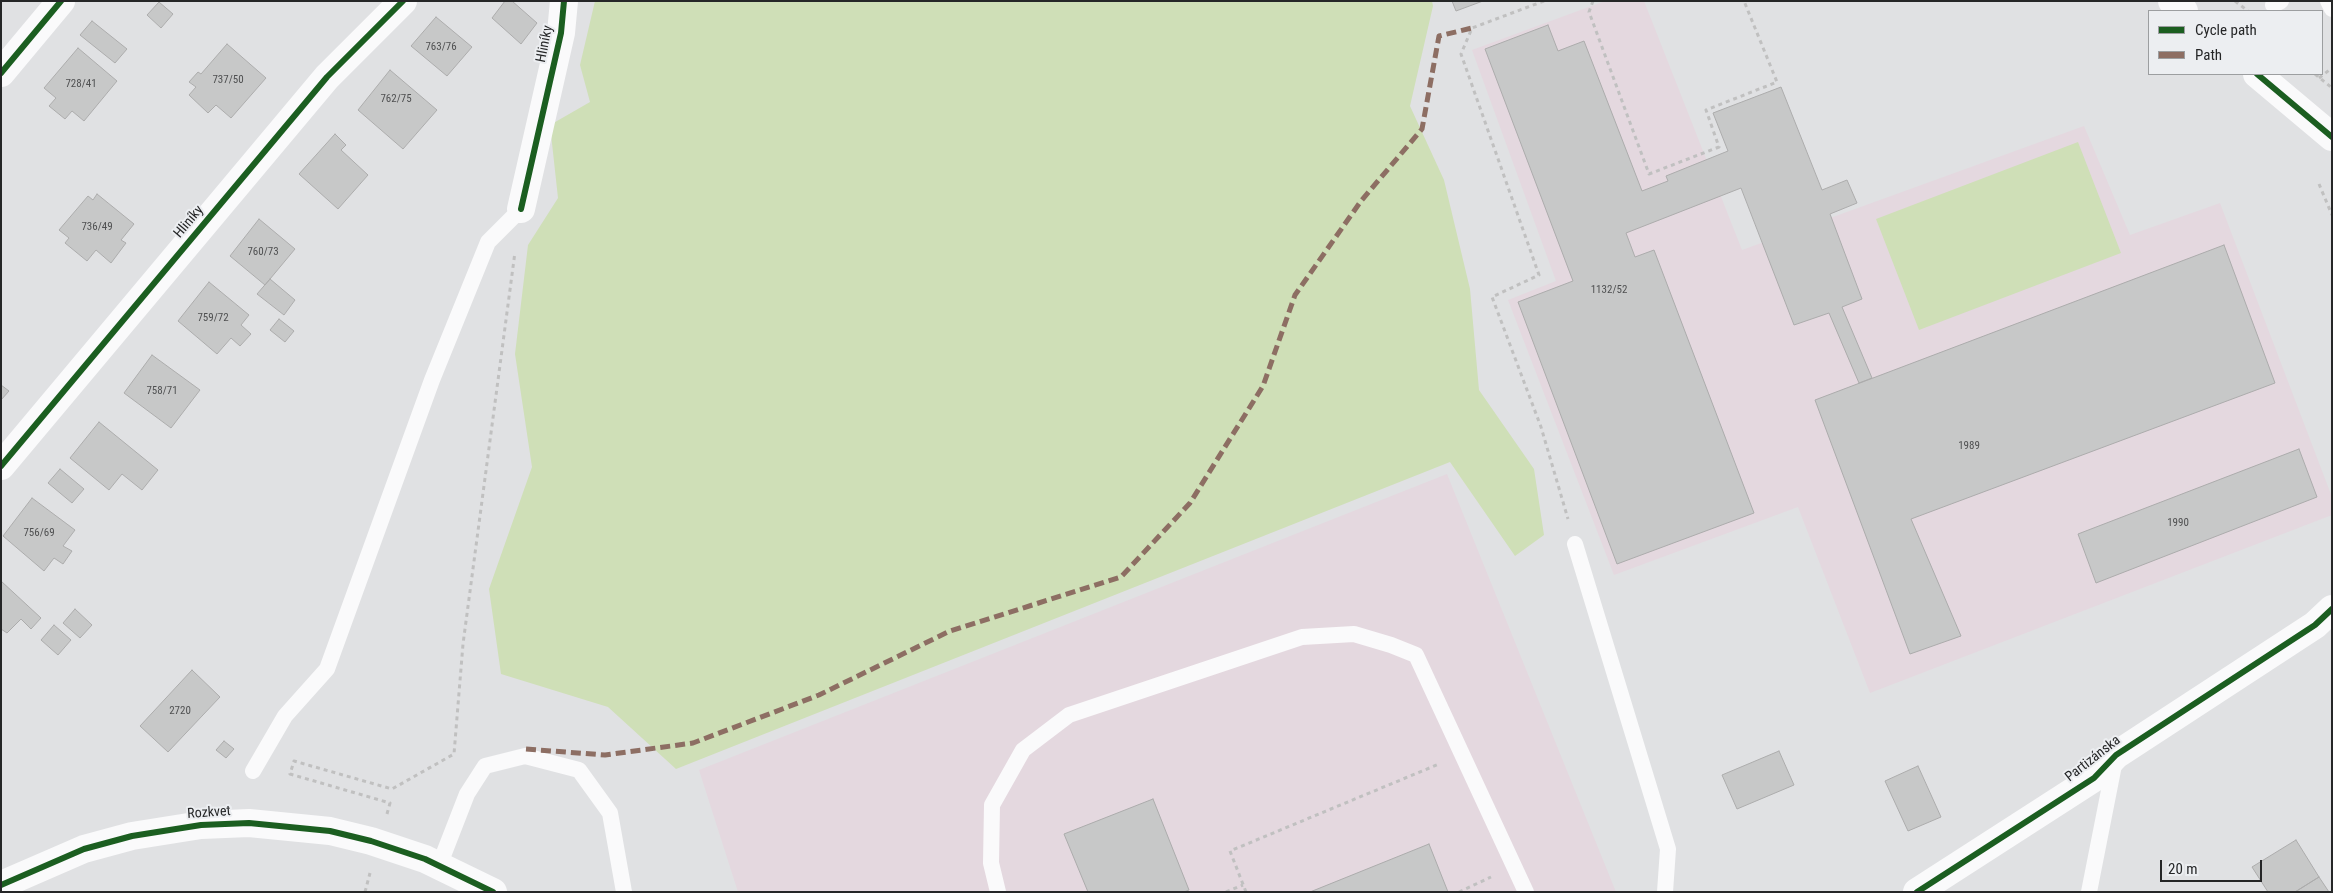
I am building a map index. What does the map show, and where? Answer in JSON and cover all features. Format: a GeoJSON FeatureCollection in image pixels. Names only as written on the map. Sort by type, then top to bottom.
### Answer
{"type":"FeatureCollection","features":[{"type":"Feature","properties":{"kind":"street"},"geometry":{"type":"LineString","coordinates":[[1,73],[61,1]]}},
{"type":"Feature","properties":{"kind":"street","name":"Hliníky"},"geometry":{"type":"LineString","coordinates":[[1,466],[327,77],[403,1]]}},
{"type":"Feature","properties":{"kind":"street","name":"Hliníky"},"geometry":{"type":"LineString","coordinates":[[521,209],[561,33],[564,1]]}},
{"type":"Feature","properties":{"kind":"street"},"geometry":{"type":"LineString","coordinates":[[2172,1],[2183,10]]}},
{"type":"Feature","properties":{"kind":"street"},"geometry":{"type":"LineString","coordinates":[[2258,75],[2332,137]]}},
{"type":"Feature","properties":{"kind":"street","name":"Partizánska"},"geometry":{"type":"LineString","coordinates":[[1917,892],[2094,778],[2116,755],[2315,624],[2332,609]]}},
{"type":"Feature","properties":{"kind":"street","name":"Rozkvet"},"geometry":{"type":"LineString","coordinates":[[15,884],[84,848],[132,836],[202,824],[249,823],[330,831],[371,840],[432,863],[493,892]]}},
{"type":"Feature","properties":{"kind":"lane"},"geometry":{"type":"LineString","coordinates":[[2328,1],[2332,9]]}},
{"type":"Feature","properties":{"kind":"lane"},"geometry":{"type":"LineString","coordinates":[[253,771],[285,716],[327,669],[432,380],[488,242],[521,209]]}},
{"type":"Feature","properties":{"kind":"lane"},"geometry":{"type":"LineString","coordinates":[[1575,544],[1668,848],[1665,892]]}},
{"type":"Feature","properties":{"kind":"lane"},"geometry":{"type":"LineString","coordinates":[[998,892],[991,863],[992,805],[1023,750],[1069,715],[1302,637],[1354,634],[1391,644],[1416,655],[1526,892]]}},
{"type":"Feature","properties":{"kind":"lane"},"geometry":{"type":"LineString","coordinates":[[2089,892],[2116,755]]}},
{"type":"Feature","properties":{"kind":"lane"},"geometry":{"type":"LineString","coordinates":[[432,863],[467,794],[485,766],[525,756],[579,770],[610,812],[624,892]]}},
{"type":"Feature","properties":{"kind":"path"},"geometry":{"type":"LineString","coordinates":[[1544,1],[1472,28],[1461,54],[1539,276],[1492,297],[1541,427],[1575,544]]}},
{"type":"Feature","properties":{"kind":"path"},"geometry":{"type":"LineString","coordinates":[[1593,1],[1589,12],[1649,174],[1719,148],[1706,110],[1777,82],[1744,1]]}},
{"type":"Feature","properties":{"kind":"path"},"geometry":{"type":"LineString","coordinates":[[2235,1],[2247,10]]}},
{"type":"Feature","properties":{"kind":"path"},"geometry":{"type":"LineString","coordinates":[[2320,78],[2332,68]]}},
{"type":"Feature","properties":{"kind":"path"},"geometry":{"type":"LineString","coordinates":[[2316,75],[2332,88]]}},
{"type":"Feature","properties":{"kind":"path"},"geometry":{"type":"LineString","coordinates":[[2319,184],[2332,215]]}},
{"type":"Feature","properties":{"kind":"path"},"geometry":{"type":"LineString","coordinates":[[385,821],[390,803],[290,774],[294,760],[392,788],[454,754],[463,644],[521,209]]}},
{"type":"Feature","properties":{"kind":"path"},"geometry":{"type":"LineString","coordinates":[[1246,892],[1230,851],[1463,754]]}},
{"type":"Feature","properties":{"kind":"path"},"geometry":{"type":"LineString","coordinates":[[365,892],[372,865]]}},
{"type":"Feature","properties":{"kind":"path"},"geometry":{"type":"LineString","coordinates":[[1459,892],[1515,866]]}},
{"type":"Feature","properties":{"kind":"path"},"geometry":{"type":"LineString","coordinates":[[1226,892],[1243,885]]}},
{"type":"Feature","properties":{"kind":"shaded area"},"geometry":{"type":"Polygon","coordinates":[[[1605,1],[1644,1],[1742,250],[2084,126],[2130,235],[2220,203],[2332,497],[2332,515],[1870,693],[1798,507],[1614,575],[1508,300],[1556,281],[1472,50],[1605,1]]]}},
{"type":"Feature","properties":{"kind":"shaded area"},"geometry":{"type":"Polygon","coordinates":[[[1447,474],[1616,892],[738,892],[699,770],[1447,474]]]}},
{"type":"Feature","properties":{"kind":"green space"},"geometry":{"type":"Polygon","coordinates":[[[595,1],[1432,1],[1433,6],[1410,106],[1444,180],[1470,289],[1479,390],[1534,469],[1544,535],[1515,556],[1450,462],[676,769],[608,707],[501,674],[489,589],[532,467],[515,354],[528,245],[558,198],[550,125],[590,102],[580,65],[595,1]]]}},
{"type":"Feature","properties":{"kind":"green space"},"geometry":{"type":"Polygon","coordinates":[[[2078,142],[2121,253],[1919,330],[1876,219],[2078,142]]]}},
{"type":"Feature","properties":{"kind":"building"},"geometry":{"type":"Polygon","coordinates":[[[505,1],[512,1],[537,23],[521,44],[492,18],[505,1]]]}},
{"type":"Feature","properties":{"kind":"building"},"geometry":{"type":"Polygon","coordinates":[[[1452,1],[1483,1],[1456,11],[1452,1]]]}},
{"type":"Feature","properties":{"kind":"building"},"geometry":{"type":"Polygon","coordinates":[[[159,2],[173,14],[161,28],[147,15],[159,2]]]}},
{"type":"Feature","properties":{"kind":"building"},"geometry":{"type":"Polygon","coordinates":[[[436,17],[472,47],[447,76],[411,46],[436,17]]]}},
{"type":"Feature","properties":{"kind":"building"},"geometry":{"type":"Polygon","coordinates":[[[92,21],[127,49],[115,63],[80,35],[92,21]]]}},
{"type":"Feature","properties":{"kind":"building"},"geometry":{"type":"Polygon","coordinates":[[[1548,25],[1558,51],[1584,41],[1642,191],[1668,181],[1666,176],[1728,151],[1713,113],[1781,87],[1822,190],[1847,180],[1857,203],[1830,214],[1862,299],[1842,307],[1872,378],[1859,383],[1829,313],[1794,325],[1741,188],[1626,233],[1635,257],[1654,250],[1754,513],[1617,564],[1518,302],[1573,281],[1485,49],[1548,25]]]}},
{"type":"Feature","properties":{"kind":"building"},"geometry":{"type":"Polygon","coordinates":[[[227,44],[266,78],[231,118],[216,105],[208,113],[189,95],[196,87],[189,82],[198,72],[201,74],[227,44]]]}},
{"type":"Feature","properties":{"kind":"building"},"geometry":{"type":"Polygon","coordinates":[[[78,48],[117,81],[84,121],[72,111],[65,119],[49,106],[56,98],[44,88],[78,48]]]}},
{"type":"Feature","properties":{"kind":"building"},"geometry":{"type":"Polygon","coordinates":[[[390,70],[437,110],[403,149],[358,110],[390,70]]]}},
{"type":"Feature","properties":{"kind":"building"},"geometry":{"type":"Polygon","coordinates":[[[335,134],[346,145],[341,150],[368,175],[338,209],[299,174],[335,134]]]}},
{"type":"Feature","properties":{"kind":"building"},"geometry":{"type":"Polygon","coordinates":[[[97,194],[134,224],[121,240],[126,243],[111,263],[96,250],[87,261],[65,243],[69,238],[59,230],[88,196],[93,200],[97,194]]]}},
{"type":"Feature","properties":{"kind":"building"},"geometry":{"type":"Polygon","coordinates":[[[259,219],[295,249],[265,285],[230,256],[259,219]]]}},
{"type":"Feature","properties":{"kind":"building"},"geometry":{"type":"Polygon","coordinates":[[[2224,245],[2275,383],[1911,519],[1961,636],[1910,654],[1815,400],[2224,245]]]}},
{"type":"Feature","properties":{"kind":"building"},"geometry":{"type":"Polygon","coordinates":[[[270,279],[295,300],[284,315],[257,294],[270,279]]]}},
{"type":"Feature","properties":{"kind":"building"},"geometry":{"type":"Polygon","coordinates":[[[209,282],[249,315],[241,325],[251,334],[240,346],[231,338],[217,354],[178,321],[209,282]]]}},
{"type":"Feature","properties":{"kind":"building"},"geometry":{"type":"Polygon","coordinates":[[[279,319],[294,331],[285,342],[270,330],[279,319]]]}},
{"type":"Feature","properties":{"kind":"building"},"geometry":{"type":"Polygon","coordinates":[[[152,355],[200,390],[171,428],[124,393],[152,355]]]}},
{"type":"Feature","properties":{"kind":"building"},"geometry":{"type":"Polygon","coordinates":[[[1,385],[9,391],[1,400],[1,385]]]}},
{"type":"Feature","properties":{"kind":"building"},"geometry":{"type":"Polygon","coordinates":[[[99,422],[158,470],[142,490],[122,474],[109,490],[70,458],[99,422]]]}},
{"type":"Feature","properties":{"kind":"building"},"geometry":{"type":"Polygon","coordinates":[[[2299,449],[2317,497],[2096,583],[2078,534],[2299,449]]]}},
{"type":"Feature","properties":{"kind":"building"},"geometry":{"type":"Polygon","coordinates":[[[60,469],[84,489],[72,503],[48,483],[60,469]]]}},
{"type":"Feature","properties":{"kind":"building"},"geometry":{"type":"Polygon","coordinates":[[[32,498],[75,530],[63,546],[72,551],[63,564],[54,558],[44,571],[3,536],[32,498]]]}},
{"type":"Feature","properties":{"kind":"building"},"geometry":{"type":"Polygon","coordinates":[[[1,581],[41,618],[31,629],[21,619],[7,633],[1,629],[1,581]]]}},
{"type":"Feature","properties":{"kind":"building"},"geometry":{"type":"Polygon","coordinates":[[[75,609],[92,625],[80,638],[63,623],[75,609]]]}},
{"type":"Feature","properties":{"kind":"building"},"geometry":{"type":"Polygon","coordinates":[[[54,625],[71,640],[58,655],[41,640],[54,625]]]}},
{"type":"Feature","properties":{"kind":"building"},"geometry":{"type":"Polygon","coordinates":[[[192,670],[220,697],[168,752],[140,726],[192,670]]]}},
{"type":"Feature","properties":{"kind":"building"},"geometry":{"type":"Polygon","coordinates":[[[224,741],[234,749],[226,758],[216,750],[224,741]]]}},
{"type":"Feature","properties":{"kind":"building"},"geometry":{"type":"Polygon","coordinates":[[[1779,751],[1794,785],[1737,809],[1722,775],[1779,751]]]}},
{"type":"Feature","properties":{"kind":"building"},"geometry":{"type":"Polygon","coordinates":[[[1918,766],[1941,817],[1908,831],[1885,781],[1918,766]]]}},
{"type":"Feature","properties":{"kind":"building"},"geometry":{"type":"Polygon","coordinates":[[[1153,799],[1189,890],[1184,892],[1088,892],[1064,834],[1153,799]]]}},
{"type":"Feature","properties":{"kind":"building"},"geometry":{"type":"Polygon","coordinates":[[[2296,840],[2319,877],[2295,892],[2268,892],[2252,867],[2296,840]]]}},
{"type":"Feature","properties":{"kind":"building"},"geometry":{"type":"Polygon","coordinates":[[[1429,844],[1448,892],[1310,892],[1429,844]]]}},
{"type":"Feature","properties":{"kind":"building"},"geometry":{"type":"Polygon","coordinates":[[[2319,877],[2329,892],[2295,892],[2319,877]]]}},
{"type":"Feature","properties":{"kind":"marked path"},"geometry":{"type":"LineString","coordinates":[[526,749],[605,755],[693,743],[819,695],[950,631],[1121,577],[1190,503],[1263,386],[1295,295],[1361,201],[1422,129],[1439,36],[1472,28]]}},
{"type":"Feature","properties":{"kind":"cycle path"},"geometry":{"type":"LineString","coordinates":[[1,73],[61,1]]}},
{"type":"Feature","properties":{"kind":"cycle path"},"geometry":{"type":"LineString","coordinates":[[1,466],[327,77],[403,1]]}},
{"type":"Feature","properties":{"kind":"cycle path"},"geometry":{"type":"LineString","coordinates":[[521,209],[561,33],[564,1]]}},
{"type":"Feature","properties":{"kind":"cycle path"},"geometry":{"type":"LineString","coordinates":[[2258,75],[2332,137]]}},
{"type":"Feature","properties":{"kind":"cycle path"},"geometry":{"type":"LineString","coordinates":[[1917,892],[2094,778],[2116,755],[2315,625],[2332,609]]}},
{"type":"Feature","properties":{"kind":"cycle path"},"geometry":{"type":"LineString","coordinates":[[1,885],[84,849],[132,836],[201,825],[249,823],[330,831],[371,841],[425,859],[493,892]]}}]}
